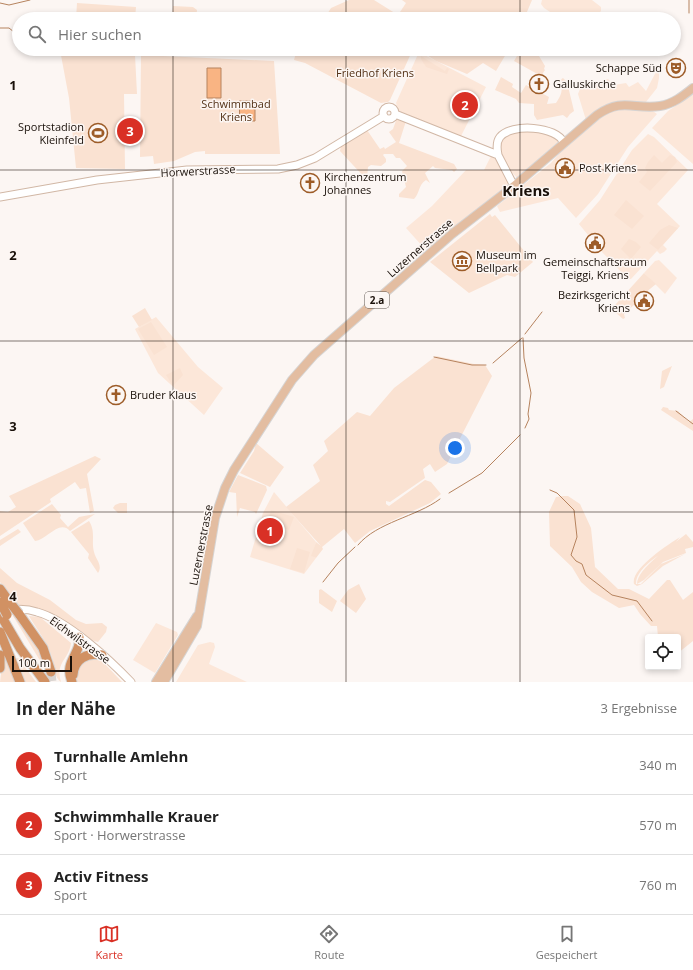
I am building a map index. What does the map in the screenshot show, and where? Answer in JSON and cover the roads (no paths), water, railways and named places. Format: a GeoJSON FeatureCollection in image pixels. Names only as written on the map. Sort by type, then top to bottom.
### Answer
{"type":"FeatureCollection","features":[{"type":"Feature","properties":{"kind":"highway"},"geometry":{"type":"LineString","coordinates":[[0,589],[4,601],[2,614],[20,648],[45,682]]}},
{"type":"Feature","properties":{"kind":"highway"},"geometry":{"type":"LineString","coordinates":[[4,601],[19,614],[44,648],[51,672]]}},
{"type":"Feature","properties":{"kind":"highway"},"geometry":{"type":"LineString","coordinates":[[2,614],[53,682]]}},
{"type":"Feature","properties":{"kind":"highway"},"geometry":{"type":"LineString","coordinates":[[0,632],[20,682]]}},
{"type":"Feature","properties":{"kind":"highway"},"geometry":{"type":"LineString","coordinates":[[72,682],[69,669],[72,658],[78,649],[79,637]]}},
{"type":"Feature","properties":{"kind":"highway"},"geometry":{"type":"LineString","coordinates":[[69,669],[80,654],[87,650],[99,652]]}},
{"type":"Feature","properties":{"kind":"highway"},"geometry":{"type":"LineString","coordinates":[[72,682],[73,670],[79,661],[90,654],[99,652]]}},
{"type":"Feature","properties":{"kind":"highway"},"geometry":{"type":"LineString","coordinates":[[0,655],[0,668]]}},
{"type":"Feature","properties":{"kind":"main road","name":"Luzernerstrasse"},"geometry":{"type":"LineString","coordinates":[[164,682],[195,629],[215,518],[222,494],[234,470],[292,380],[314,355],[452,234],[514,186],[594,118],[608,109],[623,104],[660,106],[675,101],[692,89]]}},
{"type":"Feature","properties":{"kind":"main road","name":"Luzernerstrasse"},"geometry":{"type":"LineString","coordinates":[[156,682],[198,616]]}},
{"type":"Feature","properties":{"kind":"main road"},"geometry":{"type":"LineString","coordinates":[[183,649],[194,644]]}},
{"type":"Feature","properties":{"kind":"street","name":"Horwerstrasse"},"geometry":{"type":"LineString","coordinates":[[0,197],[97,180],[187,170],[278,169],[291,167],[315,158],[384,116],[385,109],[389,107],[394,110],[395,114],[488,150]]}},
{"type":"Feature","properties":{"kind":"street"},"geometry":{"type":"LineString","coordinates":[[514,186],[498,155],[497,146],[500,137],[505,132],[518,130],[549,130],[561,137],[564,143]]}},
{"type":"Feature","properties":{"kind":"street"},"geometry":{"type":"LineString","coordinates":[[488,150],[497,146]]}},
{"type":"Feature","properties":{"kind":"street"},"geometry":{"type":"LineString","coordinates":[[488,150],[498,155]]}},
{"type":"Feature","properties":{"kind":"street","name":"Eichwilstrasse"},"geometry":{"type":"LineString","coordinates":[[2,614],[26,609],[43,613],[99,652],[131,682]]}},
{"type":"Feature","properties":{"kind":"waterway"},"geometry":{"type":"LineString","coordinates":[[0,3],[9,5],[30,0]]}},
{"type":"Feature","properties":{"kind":"waterway"},"geometry":{"type":"LineString","coordinates":[[689,0],[689,13]]}},
{"type":"Feature","properties":{"kind":"waterway"},"geometry":{"type":"LineString","coordinates":[[0,28],[9,28],[12,30]]}},
{"type":"Feature","properties":{"kind":"waterway"},"geometry":{"type":"LineString","coordinates":[[525,334],[542,312]]}},
{"type":"Feature","properties":{"kind":"waterway"},"geometry":{"type":"LineString","coordinates":[[493,363],[522,338]]}},
{"type":"Feature","properties":{"kind":"waterway"},"geometry":{"type":"LineString","coordinates":[[523,338],[524,358],[531,393],[528,414],[529,419],[525,428]]}},
{"type":"Feature","properties":{"kind":"waterway"},"geometry":{"type":"LineString","coordinates":[[434,357],[472,365],[486,365]]}},
{"type":"Feature","properties":{"kind":"waterway"},"geometry":{"type":"LineString","coordinates":[[676,411],[693,424]]}},
{"type":"Feature","properties":{"kind":"waterway"},"geometry":{"type":"LineString","coordinates":[[449,493],[482,473],[520,435]]}},
{"type":"Feature","properties":{"kind":"waterway"},"geometry":{"type":"LineString","coordinates":[[550,490],[557,493],[574,510],[577,537],[571,555],[576,561],[582,564],[586,575],[612,595],[637,601],[652,621]]}},
{"type":"Feature","properties":{"kind":"waterway"},"geometry":{"type":"LineString","coordinates":[[358,545],[375,531],[420,511],[440,499]]}},
{"type":"Feature","properties":{"kind":"waterway"},"geometry":{"type":"LineString","coordinates":[[323,582],[338,563],[355,547]]}},
{"type":"Feature","properties":{"kind":"tunnel"},"geometry":{"type":"LineString","coordinates":[[51,672],[52,682]]}},
{"type":"Feature","properties":{"kind":"place","name":"Schappe Süd"},"geometry":{"type":"Point","coordinates":[676,68]}},
{"type":"Feature","properties":{"kind":"place","name":"Galluskirche"},"geometry":{"type":"Point","coordinates":[539,84]}},
{"type":"Feature","properties":{"kind":"place","name":"Schwimmhalle Krauer"},"geometry":{"type":"Point","coordinates":[465,105]}},
{"type":"Feature","properties":{"kind":"place","name":"Activ Fitness"},"geometry":{"type":"Point","coordinates":[130,131]}},
{"type":"Feature","properties":{"kind":"place","name":"Sportstadion Kleinfeld"},"geometry":{"type":"Point","coordinates":[98,133]}},
{"type":"Feature","properties":{"kind":"place","name":"Post Kriens"},"geometry":{"type":"Point","coordinates":[565,168]}},
{"type":"Feature","properties":{"kind":"place","name":"Kirchenzentrum Johannes"},"geometry":{"type":"Point","coordinates":[310,183]}},
{"type":"Feature","properties":{"kind":"place","name":"Gemeinschaftsraum Teiggi, Kriens"},"geometry":{"type":"Point","coordinates":[595,243]}},
{"type":"Feature","properties":{"kind":"place","name":"Museum im Bellpark"},"geometry":{"type":"Point","coordinates":[462,261]}},
{"type":"Feature","properties":{"kind":"place","name":"Bezirksgericht Kriens"},"geometry":{"type":"Point","coordinates":[644,301]}},
{"type":"Feature","properties":{"kind":"place","name":"Bruder Klaus"},"geometry":{"type":"Point","coordinates":[116,395]}},
{"type":"Feature","properties":{"kind":"place","name":"Turnhalle Amlehn"},"geometry":{"type":"Point","coordinates":[270,531]}},
{"type":"Feature","properties":{"kind":"district","name":"Kriens"},"geometry":{"type":"Point","coordinates":[526,191]}},
{"type":"Feature","properties":{"kind":"park label","name":"Friedhof Kriens"},"geometry":{"type":"Point","coordinates":[375,73]}},
{"type":"Feature","properties":{"kind":"park label","name":"Schwimmbad Kriens"},"geometry":{"type":"Point","coordinates":[236,110]}}]}
